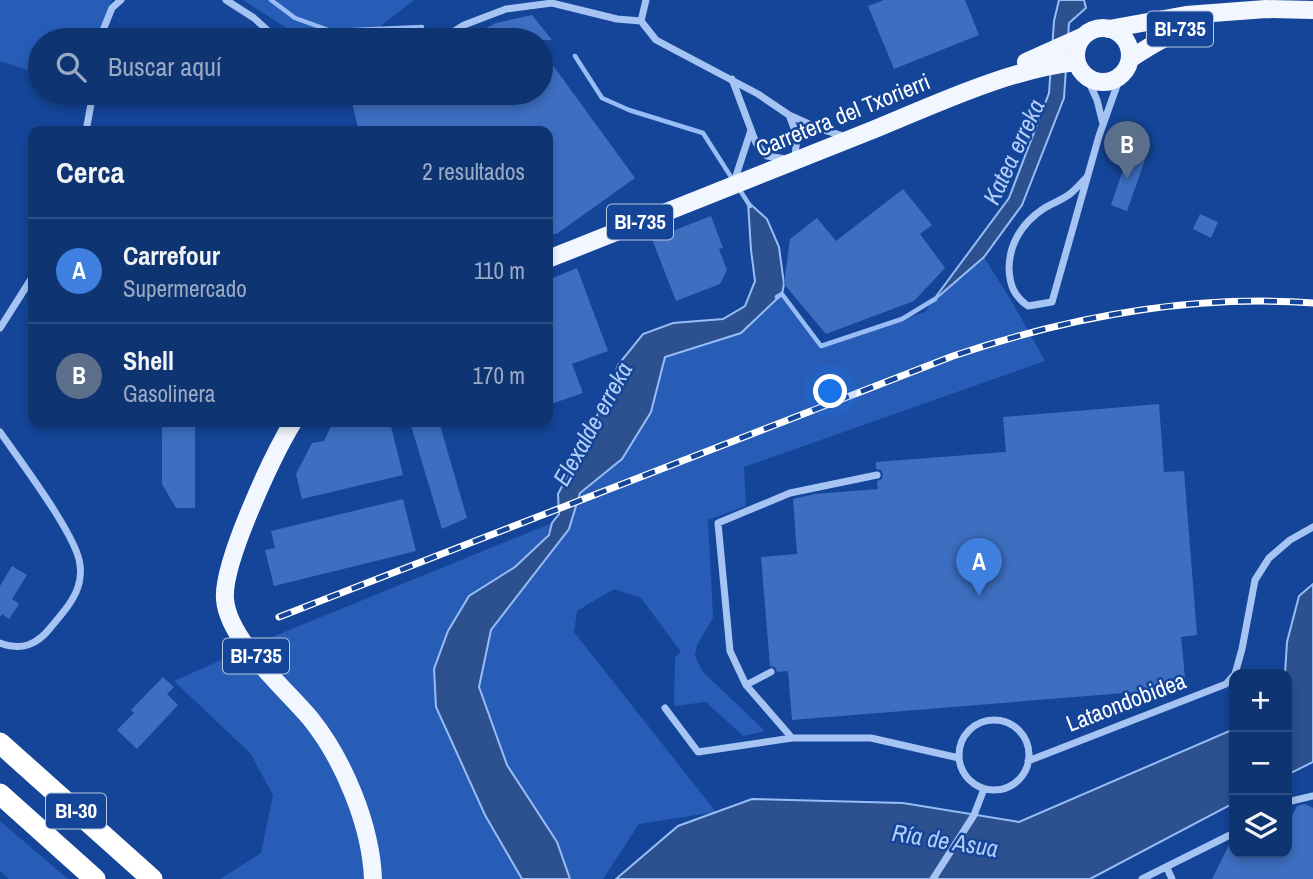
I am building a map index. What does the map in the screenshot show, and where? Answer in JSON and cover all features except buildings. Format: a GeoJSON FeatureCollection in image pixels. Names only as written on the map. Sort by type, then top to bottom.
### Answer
{"type":"FeatureCollection","features":[{"type":"Feature","properties":{"kind":"highway","name":"BI-30"},"geometry":{"type":"LineString","coordinates":[[0,743],[152,879]]}},
{"type":"Feature","properties":{"kind":"highway","name":"BI-30"},"geometry":{"type":"LineString","coordinates":[[0,794],[95,879]]}},
{"type":"Feature","properties":{"kind":"main road","name":"BI-735"},"geometry":{"type":"LineString","coordinates":[[1110,29],[1186,15],[1266,9],[1313,9]]}},
{"type":"Feature","properties":{"kind":"main road","name":"BI-735"},"geometry":{"type":"LineString","coordinates":[[1130,60],[1182,28],[1235,12]]}},
{"type":"Feature","properties":{"kind":"main road"},"geometry":{"type":"LineString","coordinates":[[1110,29],[1123,37],[1128,44],[1130,60],[1120,77],[1100,83],[1087,78],[1077,62],[1078,44],[1091,31],[1110,29]]}},
{"type":"Feature","properties":{"kind":"main road","name":"Carretera del Txorierri"},"geometry":{"type":"LineString","coordinates":[[973,91],[1019,65],[1084,36]]}},
{"type":"Feature","properties":{"kind":"main road","name":"Carretera del Txorierri"},"geometry":{"type":"LineString","coordinates":[[732,185],[973,91],[1047,65],[1077,62]]}},
{"type":"Feature","properties":{"kind":"main road","name":"BI-735"},"geometry":{"type":"LineString","coordinates":[[553,257],[732,185]]}},
{"type":"Feature","properties":{"kind":"main road","name":"BI-735"},"geometry":{"type":"LineString","coordinates":[[291,427],[251,510],[230,566],[224,598],[230,619],[243,640],[312,722],[339,764],[368,835],[373,879]]}},
{"type":"Feature","properties":{"kind":"street"},"geometry":{"type":"LineString","coordinates":[[104,28],[112,8],[121,0]]}},
{"type":"Feature","properties":{"kind":"street"},"geometry":{"type":"LineString","coordinates":[[226,0],[265,28]]}},
{"type":"Feature","properties":{"kind":"street"},"geometry":{"type":"LineString","coordinates":[[641,21],[646,0]]}},
{"type":"Feature","properties":{"kind":"street"},"geometry":{"type":"LineString","coordinates":[[459,28],[506,9],[552,3],[617,19],[641,21],[656,40],[732,79],[789,115],[820,129],[852,138]]}},
{"type":"Feature","properties":{"kind":"street"},"geometry":{"type":"LineString","coordinates":[[1087,177],[1070,194],[1028,221],[1015,240],[1009,256],[1010,278],[1016,297],[1028,306],[1052,302],[1103,124],[1120,77]]}},
{"type":"Feature","properties":{"kind":"street"},"geometry":{"type":"LineString","coordinates":[[1087,78],[1097,100],[1103,124]]}},
{"type":"Feature","properties":{"kind":"street"},"geometry":{"type":"LineString","coordinates":[[732,79],[756,143],[767,156],[795,161],[797,136],[789,115]]}},
{"type":"Feature","properties":{"kind":"street"},"geometry":{"type":"LineString","coordinates":[[87,126],[91,105]]}},
{"type":"Feature","properties":{"kind":"street"},"geometry":{"type":"LineString","coordinates":[[732,185],[752,129]]}},
{"type":"Feature","properties":{"kind":"street"},"geometry":{"type":"LineString","coordinates":[[0,328],[28,284]]}},
{"type":"Feature","properties":{"kind":"street"},"geometry":{"type":"LineString","coordinates":[[0,432],[42,492],[68,535],[81,564],[78,586],[68,606],[43,638],[31,646],[0,643]]}},
{"type":"Feature","properties":{"kind":"street"},"geometry":{"type":"LineString","coordinates":[[792,738],[746,685],[730,651],[718,523],[790,493],[877,475]]}},
{"type":"Feature","properties":{"kind":"street","name":"Lataondobidea"},"geometry":{"type":"LineString","coordinates":[[1237,669],[1255,580],[1269,558],[1290,540],[1313,527]]}},
{"type":"Feature","properties":{"kind":"street"},"geometry":{"type":"LineString","coordinates":[[746,685],[771,672]]}},
{"type":"Feature","properties":{"kind":"street","name":"Lataondobidea"},"geometry":{"type":"LineString","coordinates":[[1028,761],[1229,681]]}},
{"type":"Feature","properties":{"kind":"street"},"geometry":{"type":"LineString","coordinates":[[665,708],[698,752],[792,738],[871,738],[959,758]]}},
{"type":"Feature","properties":{"kind":"street"},"geometry":{"type":"LineString","coordinates":[[992,720],[1003,722],[1020,732],[1028,750],[1028,761],[1017,781],[996,790],[984,789],[967,777],[959,758],[960,746],[964,736],[972,728],[992,720]]}},
{"type":"Feature","properties":{"kind":"street"},"geometry":{"type":"LineString","coordinates":[[933,879],[974,815],[984,789]]}},
{"type":"Feature","properties":{"kind":"street"},"geometry":{"type":"LineString","coordinates":[[1292,801],[1313,796]]}},
{"type":"Feature","properties":{"kind":"street"},"geometry":{"type":"LineString","coordinates":[[1142,879],[1229,836]]}},
{"type":"Feature","properties":{"kind":"street"},"geometry":{"type":"LineString","coordinates":[[1167,868],[1172,879]]}},
{"type":"Feature","properties":{"kind":"shaded area"},"geometry":{"type":"Polygon","coordinates":[[[0,0],[112,0],[101,28],[28,28],[28,70],[0,61],[0,0]]]}},
{"type":"Feature","properties":{"kind":"shaded area"},"geometry":{"type":"Polygon","coordinates":[[[243,0],[414,0],[378,28],[287,28],[243,0]]]}},
{"type":"Feature","properties":{"kind":"shaded area"},"geometry":{"type":"Polygon","coordinates":[[[975,243],[1045,361],[744,467],[746,506],[708,520],[713,618],[697,645],[695,656],[702,671],[765,731],[743,736],[706,702],[674,706],[675,657],[681,652],[641,598],[614,589],[577,611],[574,632],[716,812],[639,824],[603,879],[220,879],[261,853],[273,795],[250,753],[174,681],[277,635],[552,523],[547,535],[529,556],[469,596],[436,707],[485,815],[517,870],[557,841],[507,765],[479,687],[491,630],[569,530],[580,493],[622,459],[651,412],[665,357],[741,333],[782,294],[821,346],[925,312],[975,243]]]}},
{"type":"Feature","properties":{"kind":"shaded area"},"geometry":{"type":"Polygon","coordinates":[[[0,821],[68,879],[9,879],[0,871],[0,821]]]}},
{"type":"Feature","properties":{"kind":"water"},"geometry":{"type":"Polygon","coordinates":[[[1059,0],[1084,0],[1086,8],[1069,23],[1064,98],[1022,205],[984,257],[932,302],[1009,198],[1049,93],[1054,21],[1059,0]]]}},
{"type":"Feature","properties":{"kind":"water"},"geometry":{"type":"Polygon","coordinates":[[[748,202],[767,219],[779,247],[784,284],[782,294],[741,333],[665,357],[651,412],[622,459],[580,493],[569,529],[491,630],[479,687],[507,765],[557,842],[570,879],[522,879],[485,815],[436,707],[434,669],[448,631],[469,596],[515,567],[549,535],[552,523],[559,514],[558,494],[589,435],[618,365],[643,334],[673,323],[723,319],[745,306],[755,281],[748,202]]]}},
{"type":"Feature","properties":{"kind":"water"},"geometry":{"type":"Polygon","coordinates":[[[1313,584],[1313,762],[1292,772],[1292,669],[1285,669],[1287,642],[1299,596],[1313,584]]]}},
{"type":"Feature","properties":{"kind":"water","name":"Ría de Asua"},"geometry":{"type":"Polygon","coordinates":[[[1229,731],[1229,806],[1090,879],[616,879],[678,826],[752,799],[903,803],[1019,822],[1229,731]]]}},
{"type":"Feature","properties":{"kind":"waterway","name":"Elexalde erreka"},"geometry":{"type":"LineString","coordinates":[[271,0],[295,18],[323,28]]}},
{"type":"Feature","properties":{"kind":"waterway","name":"Elexalde erreka"},"geometry":{"type":"LineString","coordinates":[[399,28],[422,27]]}},
{"type":"Feature","properties":{"kind":"waterway","name":"Elexalde erreka"},"geometry":{"type":"LineString","coordinates":[[575,56],[602,98],[629,110],[703,133],[733,180]]}},
{"type":"Feature","properties":{"kind":"waterway","name":"Elexalde erreka"},"geometry":{"type":"LineString","coordinates":[[738,187],[750,206]]}},
{"type":"Feature","properties":{"kind":"waterway","name":"Katea erreka"},"geometry":{"type":"LineString","coordinates":[[777,297],[782,294],[821,346],[902,319],[935,299]]}},
{"type":"Feature","properties":{"kind":"railway"},"geometry":{"type":"LineString","coordinates":[[279,617],[953,356],[997,342],[1085,320],[1176,306],[1221,302],[1313,303]]}},
{"type":"Feature","properties":{"kind":"place","name":"Shell"},"geometry":{"type":"Point","coordinates":[1127,179]}},
{"type":"Feature","properties":{"kind":"place","name":"Carrefour"},"geometry":{"type":"Point","coordinates":[979,596]}}]}
